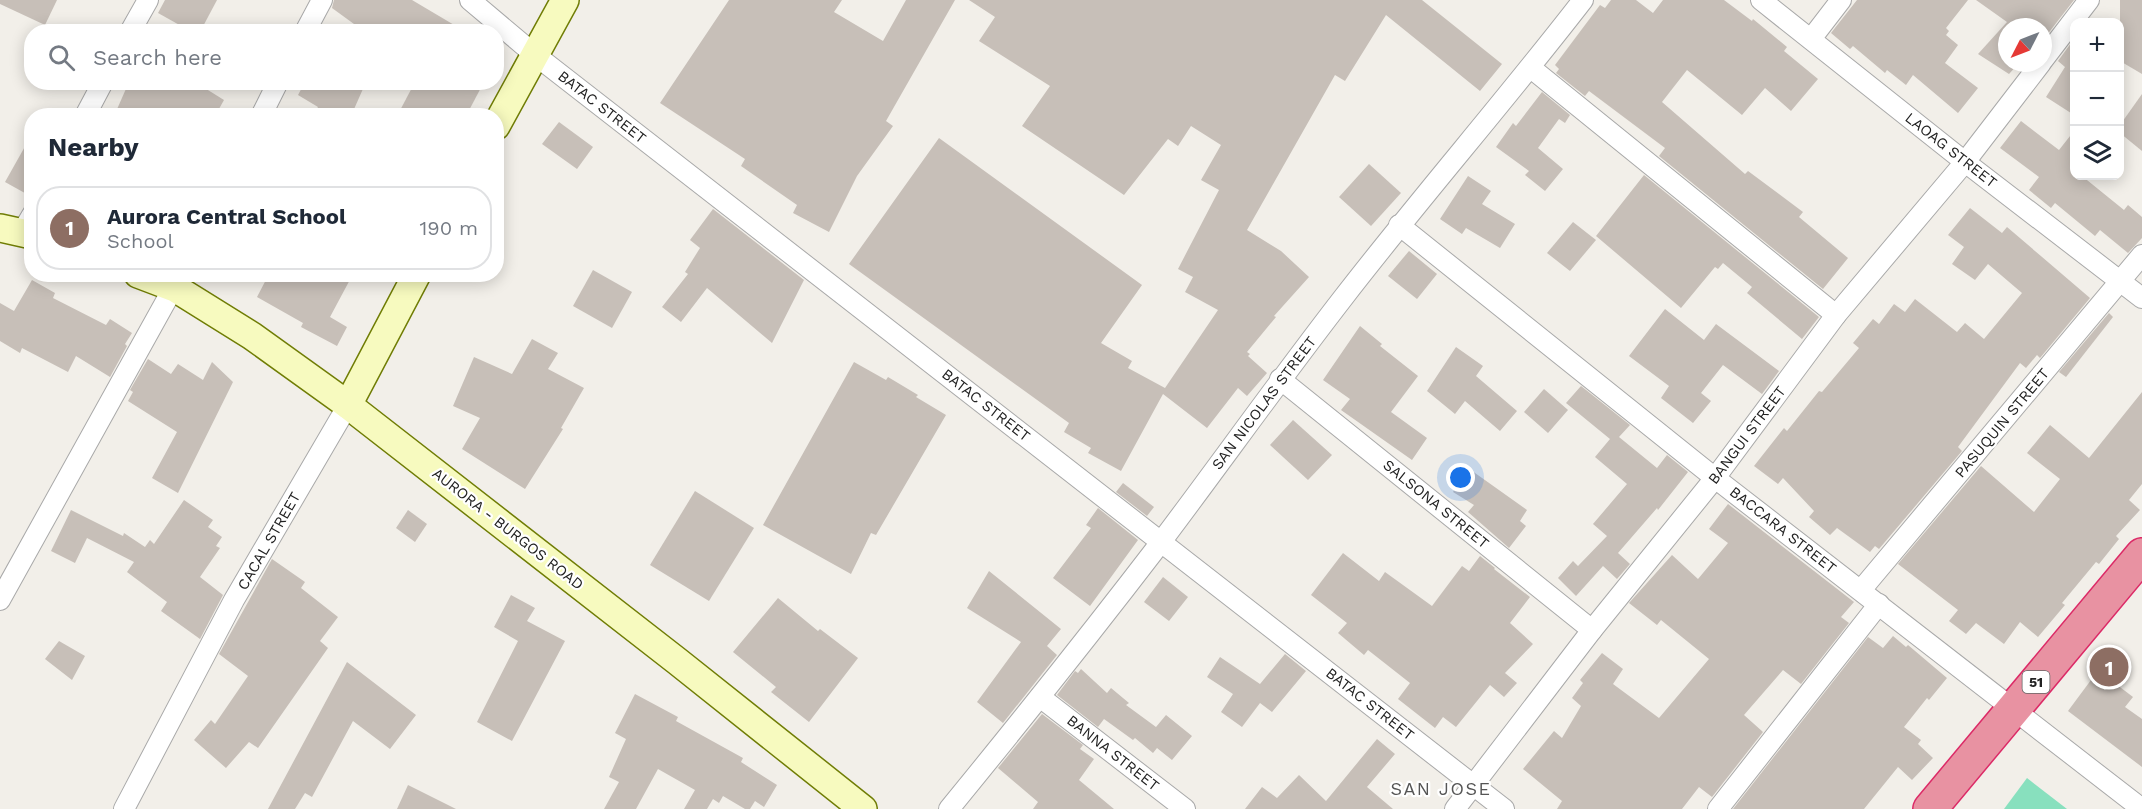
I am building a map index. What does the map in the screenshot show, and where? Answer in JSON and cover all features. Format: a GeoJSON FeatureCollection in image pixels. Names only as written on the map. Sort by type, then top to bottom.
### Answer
{"type":"FeatureCollection","features":[{"type":"Feature","properties":{"kind":"highway","name":"51"},"geometry":{"type":"LineString","coordinates":[[1930,809],[2142,555]]}},
{"type":"Feature","properties":{"kind":"main road"},"geometry":{"type":"LineString","coordinates":[[504,111],[565,0]]}},
{"type":"Feature","properties":{"kind":"main road","name":"AURORA - BURGOS ROAD"},"geometry":{"type":"LineString","coordinates":[[179,282],[348,405],[668,653],[863,809]]}},
{"type":"Feature","properties":{"kind":"main road","name":"CACAL STREET"},"geometry":{"type":"LineString","coordinates":[[348,405],[413,282]]}},
{"type":"Feature","properties":{"kind":"street"},"geometry":{"type":"LineString","coordinates":[[134,24],[147,0]]}},
{"type":"Feature","properties":{"kind":"street"},"geometry":{"type":"LineString","coordinates":[[309,24],[322,0]]}},
{"type":"Feature","properties":{"kind":"street","name":"BATAC STREET"},"geometry":{"type":"LineString","coordinates":[[470,0],[498,24]]}},
{"type":"Feature","properties":{"kind":"street","name":"SAN NICOLAS STREET"},"geometry":{"type":"LineString","coordinates":[[949,809],[1040,697],[1161,541],[1280,379],[1399,225],[1531,68],[1583,0]]}},
{"type":"Feature","properties":{"kind":"street","name":"LAOAG STREET"},"geometry":{"type":"LineString","coordinates":[[1761,0],[1965,162],[2142,298]]}},
{"type":"Feature","properties":{"kind":"street"},"geometry":{"type":"LineString","coordinates":[[1811,39],[1841,0]]}},
{"type":"Feature","properties":{"kind":"street","name":"BANGUI STREET"},"geometry":{"type":"LineString","coordinates":[[2052,49],[2089,0]]}},
{"type":"Feature","properties":{"kind":"street","name":"BATAC STREET"},"geometry":{"type":"LineString","coordinates":[[504,29],[1474,784],[1503,809]]}},
{"type":"Feature","properties":{"kind":"street"},"geometry":{"type":"LineString","coordinates":[[1531,68],[1836,315]]}},
{"type":"Feature","properties":{"kind":"street","name":"BANGUI STREET"},"geometry":{"type":"LineString","coordinates":[[1455,809],[1592,630],[1715,478],[1836,315],[1965,162],[2034,72]]}},
{"type":"Feature","properties":{"kind":"street"},"geometry":{"type":"LineString","coordinates":[[89,108],[99,90]]}},
{"type":"Feature","properties":{"kind":"street"},"geometry":{"type":"LineString","coordinates":[[265,108],[274,90]]}},
{"type":"Feature","properties":{"kind":"street","name":"BACCARA STREET"},"geometry":{"type":"LineString","coordinates":[[1399,225],[1715,478],[2142,809]]}},
{"type":"Feature","properties":{"kind":"street","name":"PASUQUIN STREET"},"geometry":{"type":"LineString","coordinates":[[1861,590],[2142,255]]}},
{"type":"Feature","properties":{"kind":"street"},"geometry":{"type":"LineString","coordinates":[[0,600],[177,282]]}},
{"type":"Feature","properties":{"kind":"street","name":"SALSONA STREET"},"geometry":{"type":"LineString","coordinates":[[1280,379],[1592,630]]}},
{"type":"Feature","properties":{"kind":"street","name":"CACAL STREET"},"geometry":{"type":"LineString","coordinates":[[124,809],[234,600],[348,405]]}},
{"type":"Feature","properties":{"kind":"street"},"geometry":{"type":"LineString","coordinates":[[1718,809],[1879,604]]}},
{"type":"Feature","properties":{"kind":"street","name":"BANNA STREET"},"geometry":{"type":"LineString","coordinates":[[1040,697],[1185,809]]}},
{"type":"Feature","properties":{"kind":"green space"},"geometry":{"type":"Polygon","coordinates":[[[2027,778],[2067,809],[2004,809],[2027,778]]]}},
{"type":"Feature","properties":{"kind":"building"},"geometry":{"type":"Polygon","coordinates":[[[0,0],[57,0],[45,24],[0,4],[0,0]]]}},
{"type":"Feature","properties":{"kind":"building"},"geometry":{"type":"Polygon","coordinates":[[[165,0],[217,0],[204,24],[178,24],[158,13],[165,0]]]}},
{"type":"Feature","properties":{"kind":"building"},"geometry":{"type":"Polygon","coordinates":[[[334,0],[412,0],[452,24],[354,24],[332,8],[334,0]]]}},
{"type":"Feature","properties":{"kind":"building"},"geometry":{"type":"Polygon","coordinates":[[[729,0],[842,0],[834,12],[883,41],[906,0],[955,0],[886,121],[893,126],[857,176],[829,232],[793,213],[797,205],[741,166],[745,159],[660,103],[729,0]]]}},
{"type":"Feature","properties":{"kind":"building"},"geometry":{"type":"Polygon","coordinates":[[[969,0],[1422,0],[1502,64],[1480,91],[1386,15],[1345,81],[1335,75],[1247,230],[1281,251],[1309,277],[1274,316],[1276,317],[1247,352],[1250,354],[1248,356],[1267,373],[1247,396],[1238,388],[1207,428],[1163,394],[1121,471],[1088,453],[1091,448],[1064,432],[1069,423],[849,264],[939,138],[1142,285],[1101,343],[1132,361],[1128,368],[1165,388],[1218,310],[1185,292],[1193,277],[1178,269],[1219,190],[1201,180],[1221,145],[1191,126],[1178,146],[1168,139],[1124,195],[1022,126],[1050,86],[979,41],[995,17],[969,0]]]}},
{"type":"Feature","properties":{"kind":"building"},"geometry":{"type":"Polygon","coordinates":[[[1611,0],[1636,0],[1653,13],[1663,0],[1724,0],[1752,21],[1753,19],[1787,47],[1784,51],[1818,79],[1791,111],[1765,88],[1742,115],[1687,70],[1662,102],[1745,174],[1748,171],[1803,212],[1799,217],[1848,258],[1823,289],[1659,156],[1665,148],[1589,91],[1585,96],[1556,73],[1559,69],[1555,65],[1600,5],[1605,8],[1611,0]]]}},
{"type":"Feature","properties":{"kind":"building"},"geometry":{"type":"Polygon","coordinates":[[[1857,0],[1968,0],[1946,28],[1949,31],[1946,35],[1958,45],[1945,63],[1978,88],[1958,113],[1913,75],[1906,85],[1887,70],[1885,73],[1853,46],[1850,49],[1831,33],[1857,0]]]}},
{"type":"Feature","properties":{"kind":"building"},"geometry":{"type":"Polygon","coordinates":[[[1976,0],[2074,0],[2052,28],[2052,18],[2001,18],[1976,0]]]}},
{"type":"Feature","properties":{"kind":"building"},"geometry":{"type":"Polygon","coordinates":[[[2120,0],[2142,0],[2142,74],[2124,63],[2124,18],[2120,18],[2120,0]]]}},
{"type":"Feature","properties":{"kind":"building"},"geometry":{"type":"Polygon","coordinates":[[[1998,32],[1998,67],[1978,54],[1998,32]]]}},
{"type":"Feature","properties":{"kind":"building"},"geometry":{"type":"Polygon","coordinates":[[[2070,44],[2070,112],[2046,97],[2065,67],[2058,61],[2070,44]]]}},
{"type":"Feature","properties":{"kind":"building"},"geometry":{"type":"Polygon","coordinates":[[[125,90],[208,90],[224,100],[220,108],[118,108],[125,90]]]}},
{"type":"Feature","properties":{"kind":"building"},"geometry":{"type":"Polygon","coordinates":[[[301,90],[362,90],[355,108],[317,108],[298,95],[301,90]]]}},
{"type":"Feature","properties":{"kind":"building"},"geometry":{"type":"Polygon","coordinates":[[[411,90],[480,90],[470,108],[401,108],[411,90]]]}},
{"type":"Feature","properties":{"kind":"building"},"geometry":{"type":"Polygon","coordinates":[[[1542,92],[1570,115],[1565,123],[1559,119],[1538,148],[1563,169],[1545,191],[1525,175],[1529,171],[1496,147],[1513,123],[1516,126],[1542,92]]]}},
{"type":"Feature","properties":{"kind":"building"},"geometry":{"type":"Polygon","coordinates":[[[2142,94],[2142,151],[2124,136],[2124,119],[2142,94]]]}},
{"type":"Feature","properties":{"kind":"building"},"geometry":{"type":"Polygon","coordinates":[[[2021,121],[2059,150],[2070,136],[2070,180],[2087,180],[2124,210],[2128,205],[2142,217],[2142,238],[2128,253],[2100,230],[2095,236],[2055,203],[2051,208],[2029,190],[2039,177],[2000,148],[2021,121]]]}},
{"type":"Feature","properties":{"kind":"building"},"geometry":{"type":"Polygon","coordinates":[[[559,122],[593,147],[577,169],[542,144],[559,122]]]}},
{"type":"Feature","properties":{"kind":"building"},"geometry":{"type":"Polygon","coordinates":[[[24,148],[24,193],[5,182],[24,148]]]}},
{"type":"Feature","properties":{"kind":"building"},"geometry":{"type":"Polygon","coordinates":[[[1369,164],[1401,193],[1371,226],[1339,197],[1369,164]]]}},
{"type":"Feature","properties":{"kind":"building"},"geometry":{"type":"Polygon","coordinates":[[[1644,175],[1819,317],[1802,339],[1747,293],[1752,287],[1723,263],[1718,269],[1715,267],[1681,308],[1596,236],[1644,175]]]}},
{"type":"Feature","properties":{"kind":"building"},"geometry":{"type":"Polygon","coordinates":[[[1468,176],[1491,191],[1482,204],[1515,224],[1500,248],[1466,228],[1462,234],[1440,219],[1468,176]]]}},
{"type":"Feature","properties":{"kind":"building"},"geometry":{"type":"Polygon","coordinates":[[[1970,208],[2002,233],[2007,227],[2090,298],[2040,358],[2037,355],[2026,368],[2020,363],[1958,447],[1962,451],[1879,549],[1875,546],[1870,552],[1837,528],[1830,535],[1809,517],[1814,511],[1783,478],[1778,484],[1754,466],[1784,428],[1787,431],[1819,391],[1822,392],[1859,348],[1853,343],[1873,319],[1879,324],[1894,304],[1905,312],[1915,299],[1957,332],[1965,323],[1984,339],[2022,293],[1988,264],[1975,280],[1952,264],[1964,247],[1948,235],[1970,208]]]}},
{"type":"Feature","properties":{"kind":"building"},"geometry":{"type":"Polygon","coordinates":[[[713,209],[804,280],[772,343],[707,288],[681,322],[662,307],[688,274],[685,272],[700,248],[690,240],[713,209]]]}},
{"type":"Feature","properties":{"kind":"building"},"geometry":{"type":"Polygon","coordinates":[[[1573,222],[1596,240],[1570,271],[1547,253],[1573,222]]]}},
{"type":"Feature","properties":{"kind":"building"},"geometry":{"type":"Polygon","coordinates":[[[1409,251],[1437,274],[1417,299],[1388,276],[1409,251]]]}},
{"type":"Feature","properties":{"kind":"building"},"geometry":{"type":"Polygon","coordinates":[[[593,270],[632,292],[612,328],[573,306],[593,270]]]}},
{"type":"Feature","properties":{"kind":"building"},"geometry":{"type":"Polygon","coordinates":[[[31,282],[36,282],[55,293],[53,298],[106,325],[110,319],[132,333],[110,377],[76,356],[68,372],[22,348],[20,353],[0,341],[0,303],[14,311],[31,282]]]}},
{"type":"Feature","properties":{"kind":"building"},"geometry":{"type":"Polygon","coordinates":[[[265,282],[349,282],[330,317],[347,327],[337,346],[301,327],[303,323],[257,297],[265,282]]]}},
{"type":"Feature","properties":{"kind":"building"},"geometry":{"type":"Polygon","coordinates":[[[1665,309],[1704,340],[1716,324],[1779,371],[1762,394],[1723,365],[1701,393],[1711,401],[1693,423],[1661,398],[1669,386],[1629,356],[1665,309]]]}},
{"type":"Feature","properties":{"kind":"building"},"geometry":{"type":"Polygon","coordinates":[[[2109,313],[2113,317],[2066,377],[2059,372],[2109,313]]]}},
{"type":"Feature","properties":{"kind":"building"},"geometry":{"type":"Polygon","coordinates":[[[1360,326],[1382,344],[1380,346],[1418,376],[1391,412],[1427,438],[1412,460],[1341,410],[1350,399],[1323,380],[1360,326]]]}},
{"type":"Feature","properties":{"kind":"building"},"geometry":{"type":"Polygon","coordinates":[[[532,339],[558,353],[548,369],[584,388],[561,428],[563,429],[525,489],[462,449],[480,418],[453,406],[474,357],[512,374],[532,339]]]}},
{"type":"Feature","properties":{"kind":"building"},"geometry":{"type":"Polygon","coordinates":[[[1456,347],[1483,366],[1476,376],[1517,411],[1500,431],[1465,401],[1455,414],[1427,391],[1456,347]]]}},
{"type":"Feature","properties":{"kind":"building"},"geometry":{"type":"Polygon","coordinates":[[[148,359],[171,374],[178,364],[203,380],[212,362],[233,382],[178,493],[152,478],[177,432],[128,401],[133,392],[130,390],[148,359]]]}},
{"type":"Feature","properties":{"kind":"building"},"geometry":{"type":"Polygon","coordinates":[[[854,362],[886,380],[888,377],[946,415],[876,535],[871,533],[851,574],[763,525],[854,362]]]}},
{"type":"Feature","properties":{"kind":"building"},"geometry":{"type":"Polygon","coordinates":[[[1581,386],[1630,425],[1619,437],[1657,468],[1667,455],[1688,472],[1658,510],[1657,508],[1618,553],[1630,564],[1617,579],[1603,566],[1576,596],[1558,578],[1573,561],[1578,566],[1607,536],[1593,524],[1627,484],[1595,457],[1610,439],[1566,403],[1581,386]]]}},
{"type":"Feature","properties":{"kind":"building"},"geometry":{"type":"Polygon","coordinates":[[[1544,389],[1568,410],[1548,433],[1524,412],[1544,389]]]}},
{"type":"Feature","properties":{"kind":"building"},"geometry":{"type":"Polygon","coordinates":[[[2142,392],[2142,484],[2129,500],[2140,510],[2116,536],[2119,539],[2099,564],[2096,562],[2062,603],[2065,605],[2038,637],[2020,622],[2004,644],[1976,623],[1966,634],[1949,621],[1958,610],[1898,564],[1981,466],[2034,512],[2060,479],[2027,453],[2050,425],[2089,458],[2142,392]]]}},
{"type":"Feature","properties":{"kind":"building"},"geometry":{"type":"Polygon","coordinates":[[[1293,420],[1332,455],[1308,480],[1270,445],[1293,420]]]}},
{"type":"Feature","properties":{"kind":"building"},"geometry":{"type":"Polygon","coordinates":[[[1468,468],[1527,510],[1520,521],[1526,526],[1509,548],[1468,512],[1474,505],[1453,492],[1468,468]]]}},
{"type":"Feature","properties":{"kind":"building"},"geometry":{"type":"Polygon","coordinates":[[[1123,483],[1154,507],[1147,516],[1116,492],[1123,483]]]}},
{"type":"Feature","properties":{"kind":"building"},"geometry":{"type":"Polygon","coordinates":[[[695,491],[754,528],[709,601],[650,565],[695,491]]]}},
{"type":"Feature","properties":{"kind":"building"},"geometry":{"type":"Polygon","coordinates":[[[184,500],[213,520],[208,527],[222,537],[216,546],[220,548],[200,577],[223,595],[200,639],[161,611],[167,602],[127,572],[134,562],[87,538],[75,563],[51,551],[71,510],[123,536],[124,533],[145,547],[150,540],[154,544],[184,500]]]}},
{"type":"Feature","properties":{"kind":"building"},"geometry":{"type":"Polygon","coordinates":[[[1728,504],[1854,602],[1841,617],[1849,623],[1801,684],[1783,670],[1744,715],[1763,732],[1712,797],[1699,787],[1682,809],[1557,809],[1562,801],[1523,769],[1554,731],[1562,738],[1581,706],[1572,698],[1583,683],[1580,680],[1602,653],[1623,669],[1613,684],[1659,718],[1709,659],[1661,620],[1657,625],[1629,603],[1672,555],[1698,579],[1728,543],[1709,529],[1728,504]]]}},
{"type":"Feature","properties":{"kind":"building"},"geometry":{"type":"Polygon","coordinates":[[[1098,508],[1138,540],[1090,606],[1053,578],[1091,528],[1086,525],[1098,508]]]}},
{"type":"Feature","properties":{"kind":"building"},"geometry":{"type":"Polygon","coordinates":[[[408,510],[427,524],[415,542],[396,528],[408,510]]]}},
{"type":"Feature","properties":{"kind":"building"},"geometry":{"type":"Polygon","coordinates":[[[1343,553],[1379,581],[1385,572],[1432,606],[1462,566],[1469,571],[1480,556],[1530,597],[1510,623],[1533,644],[1505,673],[1517,683],[1504,697],[1490,685],[1456,727],[1443,717],[1435,728],[1398,699],[1410,683],[1368,650],[1364,655],[1338,633],[1347,623],[1311,595],[1343,553]]]}},
{"type":"Feature","properties":{"kind":"building"},"geometry":{"type":"Polygon","coordinates":[[[272,559],[305,582],[301,588],[338,617],[320,641],[328,648],[258,748],[249,742],[226,768],[194,740],[211,720],[215,724],[248,676],[219,654],[272,559]]]}},
{"type":"Feature","properties":{"kind":"building"},"geometry":{"type":"Polygon","coordinates":[[[989,571],[1061,629],[1047,646],[1057,655],[1003,723],[977,702],[1021,642],[967,608],[989,571]]]}},
{"type":"Feature","properties":{"kind":"building"},"geometry":{"type":"Polygon","coordinates":[[[1163,577],[1188,597],[1169,621],[1144,602],[1163,577]]]}},
{"type":"Feature","properties":{"kind":"building"},"geometry":{"type":"Polygon","coordinates":[[[511,595],[535,608],[527,621],[565,641],[512,741],[477,722],[518,641],[494,627],[511,595]]]}},
{"type":"Feature","properties":{"kind":"building"},"geometry":{"type":"Polygon","coordinates":[[[778,598],[818,631],[820,629],[858,658],[809,722],[771,692],[776,687],[733,652],[778,598]]]}},
{"type":"Feature","properties":{"kind":"building"},"geometry":{"type":"Polygon","coordinates":[[[1893,636],[1906,647],[1908,645],[1947,678],[1929,700],[1927,698],[1904,727],[1921,740],[1918,744],[1933,758],[1912,780],[1898,767],[1864,809],[1733,809],[1868,637],[1883,648],[1893,636]]]}},
{"type":"Feature","properties":{"kind":"building"},"geometry":{"type":"Polygon","coordinates":[[[59,641],[85,656],[72,680],[45,659],[59,641]]]}},
{"type":"Feature","properties":{"kind":"building"},"geometry":{"type":"Polygon","coordinates":[[[1285,654],[1306,671],[1272,712],[1260,703],[1242,727],[1221,712],[1233,694],[1207,677],[1220,657],[1260,684],[1285,654]]]}},
{"type":"Feature","properties":{"kind":"building"},"geometry":{"type":"Polygon","coordinates":[[[347,662],[416,715],[390,749],[353,721],[312,797],[305,793],[295,809],[268,809],[347,662]]]}},
{"type":"Feature","properties":{"kind":"building"},"geometry":{"type":"Polygon","coordinates":[[[1081,669],[1107,693],[1111,688],[1129,703],[1126,705],[1156,727],[1166,715],[1192,736],[1172,760],[1157,748],[1153,753],[1135,738],[1133,740],[1104,719],[1098,727],[1057,695],[1075,671],[1078,673],[1081,669]]]}},
{"type":"Feature","properties":{"kind":"building"},"geometry":{"type":"Polygon","coordinates":[[[2091,680],[2105,690],[2112,681],[2133,697],[2125,707],[2142,719],[2142,767],[2068,711],[2091,680]]]}},
{"type":"Feature","properties":{"kind":"building"},"geometry":{"type":"Polygon","coordinates":[[[635,694],[678,717],[676,721],[743,758],[741,762],[777,785],[764,807],[755,801],[750,809],[745,809],[723,796],[719,803],[713,799],[707,809],[684,809],[695,790],[658,769],[636,809],[604,809],[619,782],[609,777],[626,739],[615,733],[635,694]]]}},
{"type":"Feature","properties":{"kind":"building"},"geometry":{"type":"Polygon","coordinates":[[[1042,714],[1083,745],[1080,749],[1094,759],[1079,780],[1114,809],[1033,809],[1038,802],[998,768],[1042,714]]]}},
{"type":"Feature","properties":{"kind":"building"},"geometry":{"type":"Polygon","coordinates":[[[1377,739],[1395,754],[1367,787],[1393,809],[1245,809],[1262,787],[1277,798],[1299,775],[1326,801],[1377,739]]]}},
{"type":"Feature","properties":{"kind":"building"},"geometry":{"type":"Polygon","coordinates":[[[408,785],[456,809],[397,809],[408,785]]]}},
{"type":"Feature","properties":{"kind":"place","name":"Aurora Central School"},"geometry":{"type":"Point","coordinates":[2109,667]}},
{"type":"Feature","properties":{"kind":"district","name":"SAN JOSE"},"geometry":{"type":"Point","coordinates":[1441,788]}}]}
